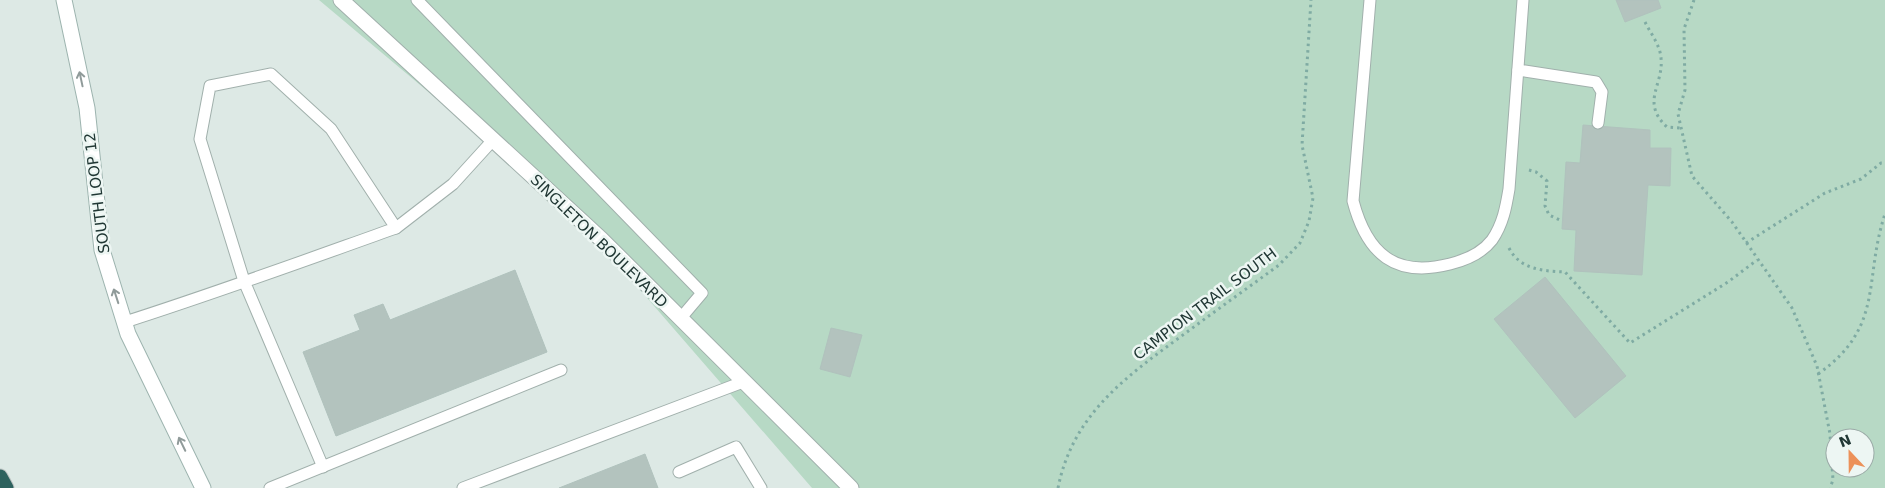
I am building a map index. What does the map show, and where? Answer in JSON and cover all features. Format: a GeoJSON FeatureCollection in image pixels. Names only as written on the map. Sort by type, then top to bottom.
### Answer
{"type":"FeatureCollection","features":[{"type":"Feature","properties":{"kind":"highway"},"geometry":{"type":"LineString","coordinates":[[0,477],[6,488]]}},
{"type":"Feature","properties":{"kind":"street","name":"SOUTH LOOP 12"},"geometry":{"type":"LineString","coordinates":[[64,0],[87,108],[102,250],[125,322],[203,488]]}},
{"type":"Feature","properties":{"kind":"street","name":"SINGLETON BOULEVARD"},"geometry":{"type":"LineString","coordinates":[[341,0],[601,239],[851,488]]}},
{"type":"Feature","properties":{"kind":"lane"},"geometry":{"type":"LineString","coordinates":[[417,0],[702,294],[680,319]]}},
{"type":"Feature","properties":{"kind":"lane"},"geometry":{"type":"LineString","coordinates":[[1370,0],[1353,201],[1359,226],[1373,247],[1394,262],[1412,269],[1434,268],[1469,259],[1491,241],[1504,218],[1510,189],[1523,0]]}},
{"type":"Feature","properties":{"kind":"lane"},"geometry":{"type":"LineString","coordinates":[[1518,70],[1596,82],[1602,92],[1598,122]]}},
{"type":"Feature","properties":{"kind":"lane"},"geometry":{"type":"LineString","coordinates":[[323,467],[244,281],[200,139],[210,86],[271,74],[331,129],[396,228]]}},
{"type":"Feature","properties":{"kind":"lane"},"geometry":{"type":"LineString","coordinates":[[125,322],[396,228],[453,184],[493,140]]}},
{"type":"Feature","properties":{"kind":"lane"},"geometry":{"type":"LineString","coordinates":[[270,488],[560,370]]}},
{"type":"Feature","properties":{"kind":"lane"},"geometry":{"type":"LineString","coordinates":[[463,488],[743,382]]}},
{"type":"Feature","properties":{"kind":"lane"},"geometry":{"type":"LineString","coordinates":[[680,472],[736,448],[761,488]]}},
{"type":"Feature","properties":{"kind":"path","name":"CAMPION TRAIL SOUTH"},"geometry":{"type":"LineString","coordinates":[[1058,488],[1073,444],[1094,412],[1126,376],[1279,265],[1300,243],[1309,221],[1313,198],[1302,145],[1311,0]]}},
{"type":"Feature","properties":{"kind":"path"},"geometry":{"type":"LineString","coordinates":[[1694,0],[1684,30],[1685,90],[1678,114],[1692,176],[1732,222],[1792,308],[1818,374],[1830,434],[1833,480],[1830,488]]}},
{"type":"Feature","properties":{"kind":"path"},"geometry":{"type":"LineString","coordinates":[[1645,22],[1661,57],[1661,70],[1655,89],[1654,108],[1659,120],[1667,127],[1681,128]]}},
{"type":"Feature","properties":{"kind":"path"},"geometry":{"type":"LineString","coordinates":[[1746,243],[1825,193],[1861,180],[1881,163],[1885,163]]}},
{"type":"Feature","properties":{"kind":"path"},"geometry":{"type":"LineString","coordinates":[[1511,168],[1536,172],[1542,175],[1547,181],[1545,206],[1549,215],[1562,221]]}},
{"type":"Feature","properties":{"kind":"path"},"geometry":{"type":"LineString","coordinates":[[1818,374],[1834,362],[1848,347],[1865,317],[1872,288],[1874,256],[1885,214]]}},
{"type":"Feature","properties":{"kind":"path"},"geometry":{"type":"LineString","coordinates":[[1499,227],[1511,252],[1522,264],[1542,271],[1565,272],[1630,342],[1728,282],[1757,260]]}},
{"type":"Feature","properties":{"kind":"green space"},"geometry":{"type":"Polygon","coordinates":[[[319,0],[1885,0],[1885,488],[812,488],[576,216],[319,0]]]}},
{"type":"Feature","properties":{"kind":"building"},"geometry":{"type":"Polygon","coordinates":[[[1616,0],[1658,0],[1661,8],[1625,22],[1616,0]]]}},
{"type":"Feature","properties":{"kind":"building"},"geometry":{"type":"Polygon","coordinates":[[[1583,125],[1650,130],[1650,148],[1671,148],[1670,186],[1648,185],[1642,275],[1574,271],[1576,230],[1562,229],[1566,162],[1580,163],[1583,125]]]}},
{"type":"Feature","properties":{"kind":"building"},"geometry":{"type":"Polygon","coordinates":[[[515,270],[547,352],[336,436],[303,352],[360,330],[354,315],[383,304],[390,320],[515,270]]]}},
{"type":"Feature","properties":{"kind":"building"},"geometry":{"type":"Polygon","coordinates":[[[1545,277],[1626,376],[1575,418],[1494,319],[1545,277]]]}},
{"type":"Feature","properties":{"kind":"building"},"geometry":{"type":"Polygon","coordinates":[[[831,328],[862,335],[850,377],[820,369],[831,328]]]}},
{"type":"Feature","properties":{"kind":"building"},"geometry":{"type":"Polygon","coordinates":[[[645,454],[658,488],[559,488],[645,454]]]}}]}
